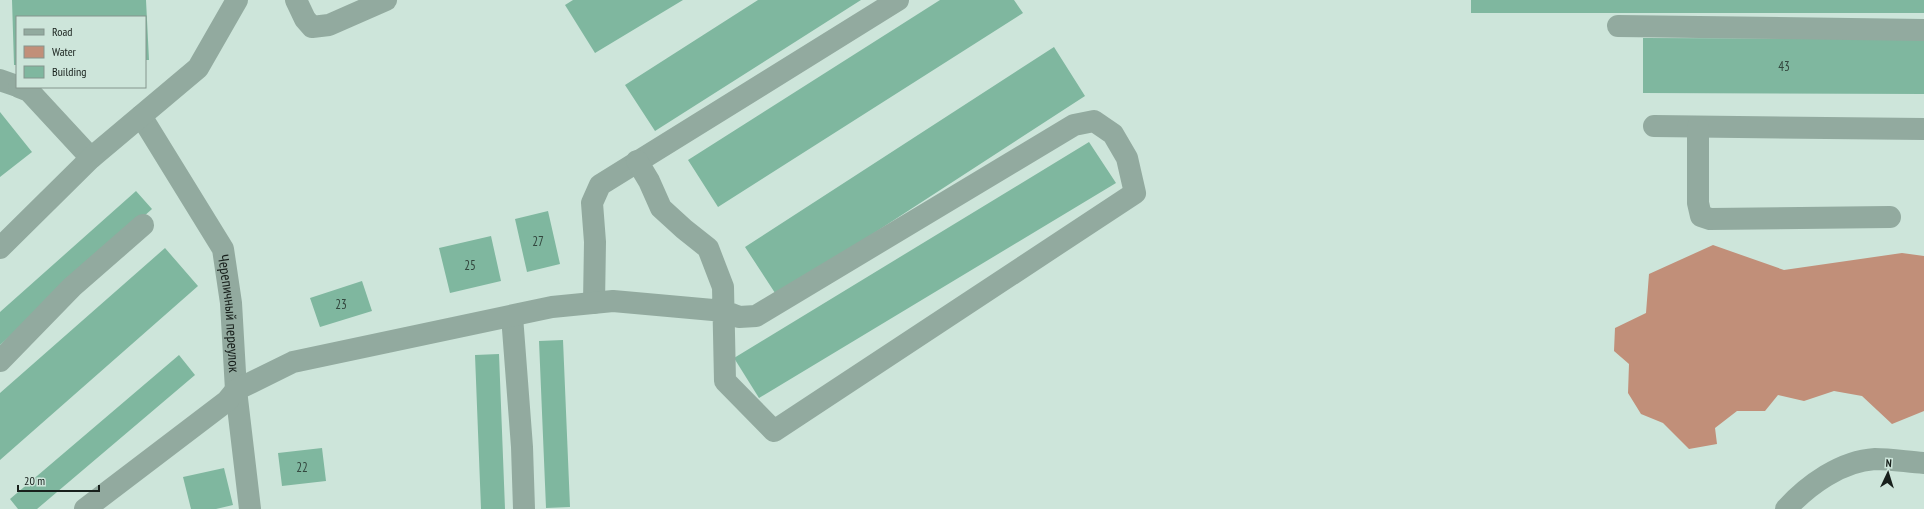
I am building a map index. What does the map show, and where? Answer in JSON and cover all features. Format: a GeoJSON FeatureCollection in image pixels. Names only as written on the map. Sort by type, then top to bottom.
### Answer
{"type":"FeatureCollection","features":[{"type":"Feature","properties":{"kind":"street"},"geometry":{"type":"LineString","coordinates":[[0,248],[91,158],[198,68],[236,0]]}},
{"type":"Feature","properties":{"kind":"street"},"geometry":{"type":"LineString","coordinates":[[296,0],[305,19],[312,27],[329,25],[386,0]]}},
{"type":"Feature","properties":{"kind":"street"},"geometry":{"type":"LineString","coordinates":[[594,303],[595,242],[592,203],[600,185],[898,0]]}},
{"type":"Feature","properties":{"kind":"street"},"geometry":{"type":"LineString","coordinates":[[1618,26],[1924,30]]}},
{"type":"Feature","properties":{"kind":"street"},"geometry":{"type":"LineString","coordinates":[[0,80],[16,86]]}},
{"type":"Feature","properties":{"kind":"street"},"geometry":{"type":"LineString","coordinates":[[21,88],[30,91],[91,158]]}},
{"type":"Feature","properties":{"kind":"street","name":"Черепичный переулок"},"geometry":{"type":"LineString","coordinates":[[142,116],[223,249],[231,303],[236,390],[250,509]]}},
{"type":"Feature","properties":{"kind":"street"},"geometry":{"type":"LineString","coordinates":[[85,509],[227,401],[236,390],[293,362],[552,307],[613,301],[724,311],[739,317],[756,316],[1074,125],[1094,120],[1112,134],[1127,158],[1134,193],[774,431],[725,381],[724,311],[723,286],[708,248],[684,230],[661,208],[649,181],[637,161]]}},
{"type":"Feature","properties":{"kind":"street"},"geometry":{"type":"LineString","coordinates":[[1654,126],[1924,129]]}},
{"type":"Feature","properties":{"kind":"street"},"geometry":{"type":"LineString","coordinates":[[1698,126],[1698,203],[1701,216],[1710,219],[1890,217]]}},
{"type":"Feature","properties":{"kind":"street"},"geometry":{"type":"LineString","coordinates":[[0,361],[72,287],[143,225]]}},
{"type":"Feature","properties":{"kind":"street"},"geometry":{"type":"LineString","coordinates":[[512,316],[522,447],[524,509]]}},
{"type":"Feature","properties":{"kind":"street"},"geometry":{"type":"LineString","coordinates":[[1786,509],[1799,495],[1843,466],[1875,459],[1924,463]]}},
{"type":"Feature","properties":{"kind":"water"},"geometry":{"type":"Polygon","coordinates":[[[1713,245],[1784,270],[1902,253],[1924,256],[1924,411],[1892,424],[1862,396],[1834,391],[1804,401],[1778,395],[1765,411],[1737,411],[1715,428],[1717,444],[1689,449],[1663,423],[1641,414],[1628,393],[1629,364],[1614,351],[1615,328],[1646,313],[1649,274],[1713,245]]]}},
{"type":"Feature","properties":{"kind":"building"},"geometry":{"type":"Polygon","coordinates":[[[12,0],[146,0],[149,60],[146,60],[146,16],[16,16],[16,65],[14,65],[12,0]]]}},
{"type":"Feature","properties":{"kind":"building"},"geometry":{"type":"Polygon","coordinates":[[[573,0],[683,0],[595,53],[565,5],[573,0]]]}},
{"type":"Feature","properties":{"kind":"building"},"geometry":{"type":"Polygon","coordinates":[[[758,0],[861,0],[655,131],[625,85],[758,0]]]}},
{"type":"Feature","properties":{"kind":"building"},"geometry":{"type":"Polygon","coordinates":[[[940,0],[1014,0],[1023,13],[718,207],[688,160],[940,0]]]}},
{"type":"Feature","properties":{"kind":"building"},"geometry":{"type":"Polygon","coordinates":[[[1471,0],[1924,0],[1924,13],[1471,13],[1471,0]]]}},
{"type":"Feature","properties":{"kind":"building"},"geometry":{"type":"Polygon","coordinates":[[[1643,38],[1924,39],[1924,94],[1643,93],[1643,38]]]}},
{"type":"Feature","properties":{"kind":"building"},"geometry":{"type":"Polygon","coordinates":[[[1054,47],[1085,96],[777,296],[745,247],[1054,47]]]}},
{"type":"Feature","properties":{"kind":"building"},"geometry":{"type":"Polygon","coordinates":[[[0,112],[32,152],[0,177],[0,112]]]}},
{"type":"Feature","properties":{"kind":"building"},"geometry":{"type":"Polygon","coordinates":[[[1089,142],[1116,183],[759,398],[734,358],[1089,142]]]}},
{"type":"Feature","properties":{"kind":"building"},"geometry":{"type":"Polygon","coordinates":[[[136,191],[152,209],[0,345],[0,312],[136,191]]]}},
{"type":"Feature","properties":{"kind":"building"},"geometry":{"type":"Polygon","coordinates":[[[548,211],[560,264],[527,272],[515,219],[548,211]]]}},
{"type":"Feature","properties":{"kind":"building"},"geometry":{"type":"Polygon","coordinates":[[[491,236],[501,281],[450,293],[439,248],[491,236]]]}},
{"type":"Feature","properties":{"kind":"building"},"geometry":{"type":"Polygon","coordinates":[[[165,248],[198,286],[0,460],[0,393],[165,248]]]}},
{"type":"Feature","properties":{"kind":"building"},"geometry":{"type":"Polygon","coordinates":[[[362,281],[372,311],[320,327],[310,298],[362,281]]]}},
{"type":"Feature","properties":{"kind":"building"},"geometry":{"type":"Polygon","coordinates":[[[563,340],[570,507],[546,508],[539,341],[563,340]]]}},
{"type":"Feature","properties":{"kind":"building"},"geometry":{"type":"Polygon","coordinates":[[[499,354],[505,509],[481,509],[475,355],[499,354]]]}},
{"type":"Feature","properties":{"kind":"building"},"geometry":{"type":"Polygon","coordinates":[[[179,355],[195,375],[37,509],[18,509],[10,499],[179,355]]]}},
{"type":"Feature","properties":{"kind":"building"},"geometry":{"type":"Polygon","coordinates":[[[322,448],[326,481],[282,486],[278,453],[322,448]]]}},
{"type":"Feature","properties":{"kind":"building"},"geometry":{"type":"Polygon","coordinates":[[[224,468],[233,505],[216,509],[191,509],[183,477],[224,468]]]}}]}
